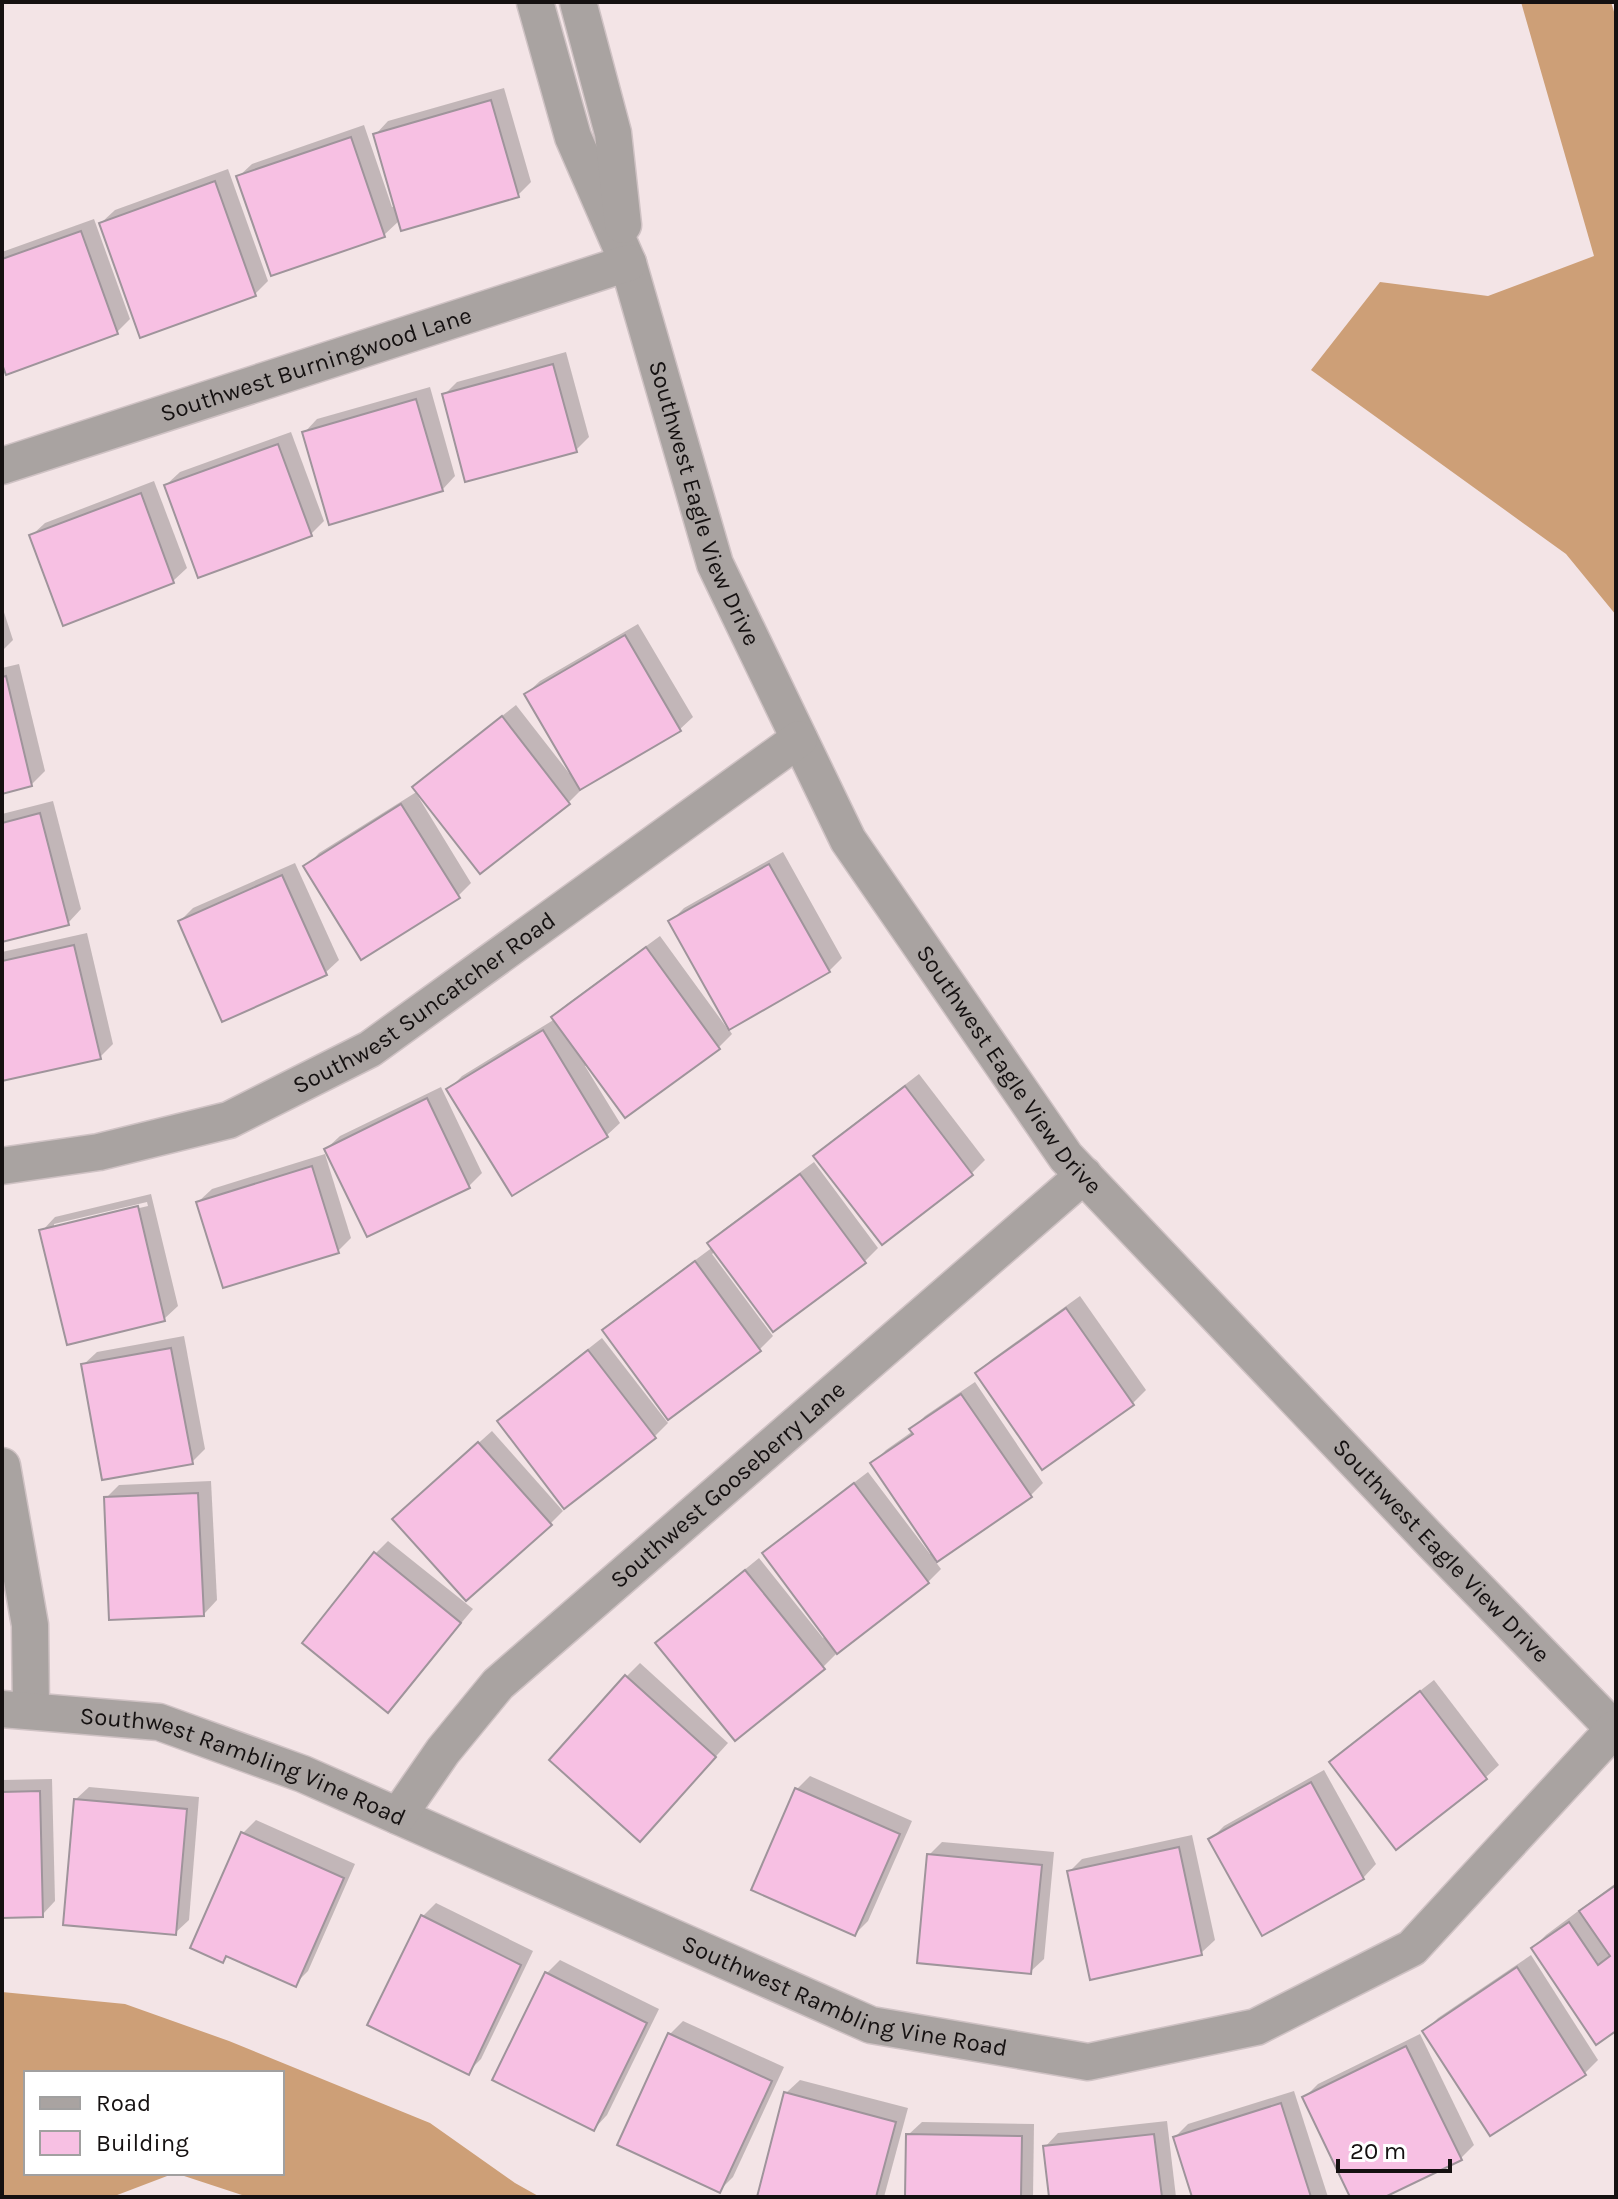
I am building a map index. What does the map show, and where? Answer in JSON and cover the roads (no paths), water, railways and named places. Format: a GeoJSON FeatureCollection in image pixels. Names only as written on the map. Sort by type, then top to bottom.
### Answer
{"type":"FeatureCollection","features":[{"type":"Feature","properties":{"kind":"street","name":"Southwest Eagle View Drive"},"geometry":{"type":"LineString","coordinates":[[535,2],[573,137],[628,263],[715,564],[848,840],[1066,1157],[1615,1730]]}},
{"type":"Feature","properties":{"kind":"street","name":"Southwest Eagle View Drive"},"geometry":{"type":"LineString","coordinates":[[578,2],[613,133],[628,263]]}},
{"type":"Feature","properties":{"kind":"street","name":"Southwest Burningwood Lane"},"geometry":{"type":"LineString","coordinates":[[2,466],[628,263]]}},
{"type":"Feature","properties":{"kind":"street","name":"Southwest Suncatcher Road"},"geometry":{"type":"LineString","coordinates":[[2,1166],[99,1152],[229,1120],[370,1049],[799,739]]}},
{"type":"Feature","properties":{"kind":"street","name":"Southwest Gooseberry Lane"},"geometry":{"type":"LineString","coordinates":[[398,1816],[443,1751],[498,1684],[1084,1175]]}},
{"type":"Feature","properties":{"kind":"street"},"geometry":{"type":"LineString","coordinates":[[2,1466],[30,1625],[16,1709]]}},
{"type":"Feature","properties":{"kind":"street","name":"Southwest Rambling Vine Road"},"geometry":{"type":"LineString","coordinates":[[16,1709],[159,1722],[303,1774],[871,2025],[1088,2062],[1256,2027],[1412,1948],[1615,1730]]}}]}
